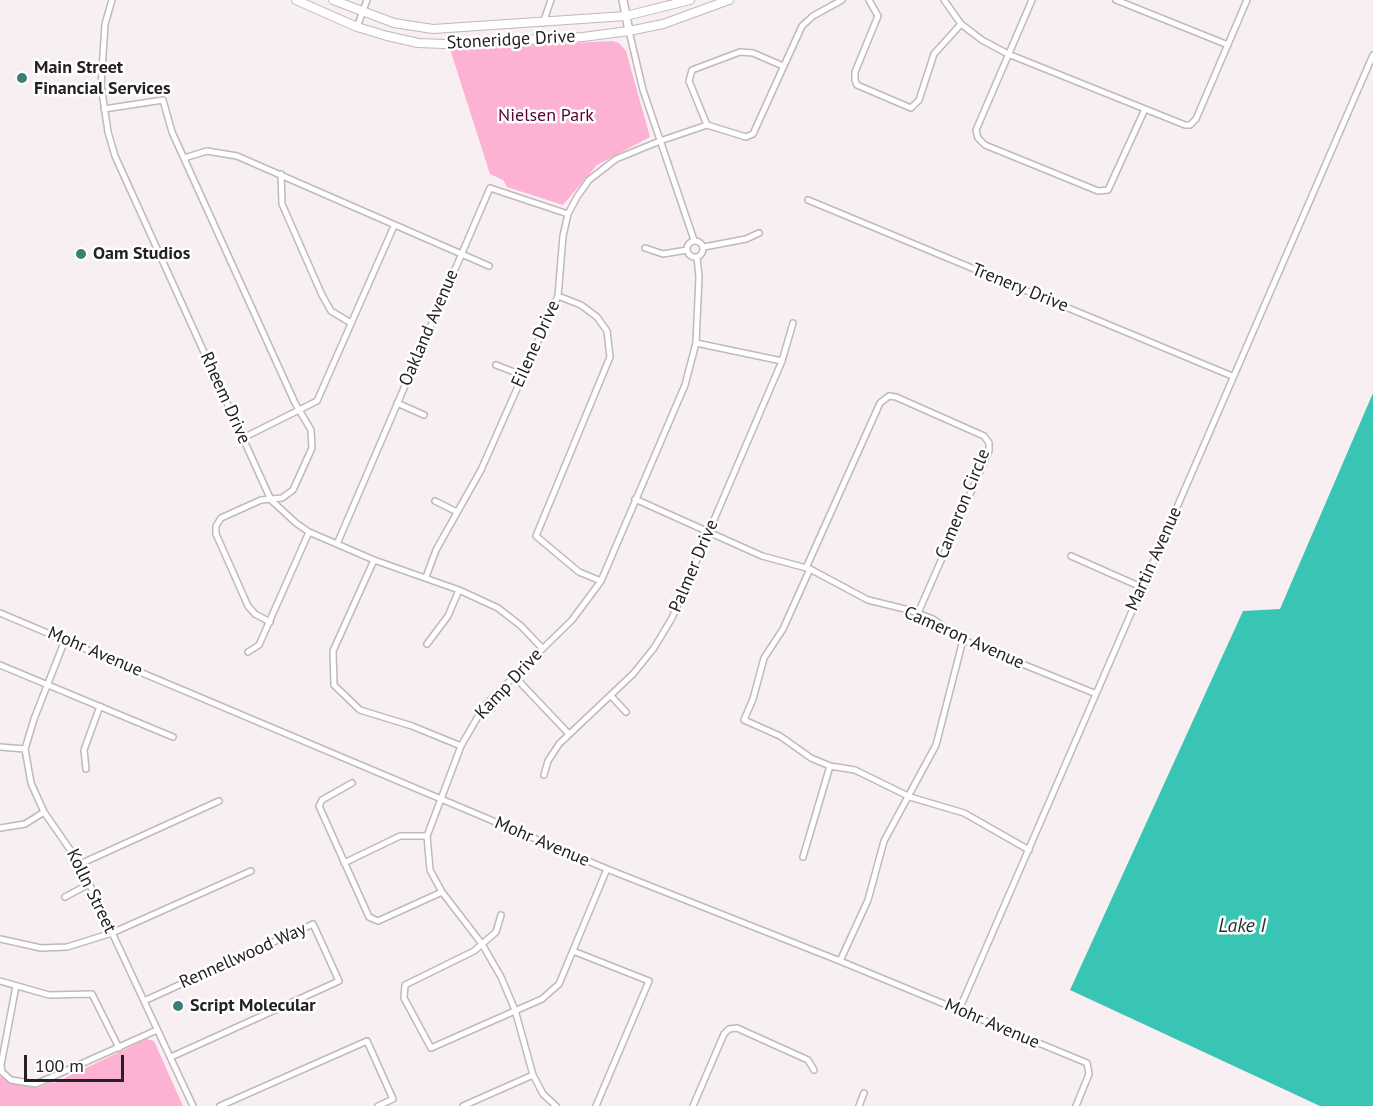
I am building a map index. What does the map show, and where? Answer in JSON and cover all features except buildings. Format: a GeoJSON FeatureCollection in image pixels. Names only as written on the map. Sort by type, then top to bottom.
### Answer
{"type":"FeatureCollection","features":[{"type":"Feature","properties":{"kind":"main road","name":"Stoneridge Drive"},"geometry":{"type":"LineString","coordinates":[[296,0],[357,27],[418,43],[444,44],[583,37],[629,31],[663,24],[729,0]]}},
{"type":"Feature","properties":{"kind":"main road","name":"Stoneridge Drive"},"geometry":{"type":"LineString","coordinates":[[333,0],[394,23],[433,29],[626,16],[690,0]]}},
{"type":"Feature","properties":{"kind":"street","name":"Rheem Drive"},"geometry":{"type":"LineString","coordinates":[[112,0],[105,24],[101,61],[104,109],[115,156],[272,500],[309,532],[374,560],[459,590],[498,608],[521,626],[542,648]]}},
{"type":"Feature","properties":{"kind":"street"},"geometry":{"type":"LineString","coordinates":[[357,27],[367,0]]}},
{"type":"Feature","properties":{"kind":"street"},"geometry":{"type":"LineString","coordinates":[[543,23],[551,0]]}},
{"type":"Feature","properties":{"kind":"street"},"geometry":{"type":"LineString","coordinates":[[622,0],[637,72],[694,240]]}},
{"type":"Feature","properties":{"kind":"street"},"geometry":{"type":"LineString","coordinates":[[783,66],[753,53],[740,52],[692,70],[690,81],[707,125],[729,129],[746,137],[753,134],[802,26],[813,16],[842,0]]}},
{"type":"Feature","properties":{"kind":"street"},"geometry":{"type":"LineString","coordinates":[[868,0],[878,16],[855,72],[855,80],[857,85],[911,108],[919,100],[934,54],[961,24]]}},
{"type":"Feature","properties":{"kind":"street"},"geometry":{"type":"LineString","coordinates":[[944,0],[961,24],[982,40],[1008,54],[1180,124],[1190,125],[1196,118],[1247,0]]}},
{"type":"Feature","properties":{"kind":"street"},"geometry":{"type":"LineString","coordinates":[[1032,0],[976,130],[978,138],[985,145],[1098,191],[1108,190],[1145,110]]}},
{"type":"Feature","properties":{"kind":"street"},"geometry":{"type":"LineString","coordinates":[[1116,0],[1227,45]]}},
{"type":"Feature","properties":{"kind":"street","name":"Martin Avenue"},"geometry":{"type":"LineString","coordinates":[[959,1010],[1094,693],[1373,55]]}},
{"type":"Feature","properties":{"kind":"street"},"geometry":{"type":"LineString","coordinates":[[104,109],[163,100],[172,132],[300,411],[311,430],[312,448],[293,490],[282,498],[261,500],[221,518],[216,526],[216,534],[248,606],[255,614],[270,622]]}},
{"type":"Feature","properties":{"kind":"street","name":"Eilene Drive"},"geometry":{"type":"LineString","coordinates":[[426,578],[436,550],[481,470],[558,296],[563,236],[568,214],[577,197],[600,170],[616,159],[707,125]]}},
{"type":"Feature","properties":{"kind":"street"},"geometry":{"type":"LineString","coordinates":[[184,158],[207,151],[223,152],[281,174],[394,226],[489,266]]}},
{"type":"Feature","properties":{"kind":"street"},"geometry":{"type":"LineString","coordinates":[[281,174],[282,204],[322,295],[331,311],[351,323]]}},
{"type":"Feature","properties":{"kind":"street","name":"Oakland Avenue"},"geometry":{"type":"LineString","coordinates":[[337,544],[490,188],[568,214]]}},
{"type":"Feature","properties":{"kind":"street","name":"Trenery Drive"},"geometry":{"type":"LineString","coordinates":[[808,200],[1232,376]]}},
{"type":"Feature","properties":{"kind":"street"},"geometry":{"type":"LineString","coordinates":[[243,438],[317,401],[394,226]]}},
{"type":"Feature","properties":{"kind":"street"},"geometry":{"type":"LineString","coordinates":[[704,247],[746,239],[759,233]]}},
{"type":"Feature","properties":{"kind":"street"},"geometry":{"type":"LineString","coordinates":[[694,240],[700,242],[704,247],[703,253],[697,257],[691,256],[687,250],[688,244],[694,240]]}},
{"type":"Feature","properties":{"kind":"street"},"geometry":{"type":"LineString","coordinates":[[645,248],[663,254],[687,250]]}},
{"type":"Feature","properties":{"kind":"street","name":"Kamp Drive"},"geometry":{"type":"LineString","coordinates":[[556,1106],[543,1094],[532,1075],[515,1010],[501,977],[482,944],[442,892],[430,870],[427,836],[461,746],[484,706],[572,620],[601,581],[685,386],[696,343],[699,277],[697,257]]}},
{"type":"Feature","properties":{"kind":"street"},"geometry":{"type":"LineString","coordinates":[[558,296],[581,304],[597,317],[607,331],[610,357],[536,536],[579,572],[601,581]]}},
{"type":"Feature","properties":{"kind":"street","name":"Palmer Drive"},"geometry":{"type":"LineString","coordinates":[[544,776],[548,761],[569,734],[611,696],[660,638],[672,618],[782,361],[793,323]]}},
{"type":"Feature","properties":{"kind":"street"},"geometry":{"type":"LineString","coordinates":[[696,343],[782,361]]}},
{"type":"Feature","properties":{"kind":"street"},"geometry":{"type":"LineString","coordinates":[[496,364],[522,375]]}},
{"type":"Feature","properties":{"kind":"street","name":"Cameron Circle"},"geometry":{"type":"LineString","coordinates":[[808,569],[879,402],[888,396],[896,397],[984,436],[989,443],[988,451],[918,613]]}},
{"type":"Feature","properties":{"kind":"street"},"geometry":{"type":"LineString","coordinates":[[397,403],[424,415]]}},
{"type":"Feature","properties":{"kind":"street","name":"Cameron Avenue"},"geometry":{"type":"LineString","coordinates":[[636,499],[762,556],[808,569],[868,600],[933,619],[963,640],[1094,693]]}},
{"type":"Feature","properties":{"kind":"street"},"geometry":{"type":"LineString","coordinates":[[435,501],[457,512]]}},
{"type":"Feature","properties":{"kind":"street"},"geometry":{"type":"LineString","coordinates":[[248,652],[259,645],[309,532]]}},
{"type":"Feature","properties":{"kind":"street"},"geometry":{"type":"LineString","coordinates":[[1071,556],[1141,587]]}},
{"type":"Feature","properties":{"kind":"street"},"geometry":{"type":"LineString","coordinates":[[374,560],[333,651],[334,685],[360,710],[412,726],[461,746]]}},
{"type":"Feature","properties":{"kind":"street"},"geometry":{"type":"LineString","coordinates":[[808,569],[783,629],[764,658],[753,699],[744,720],[780,736],[811,758],[830,766],[855,770],[910,797],[982,821],[1029,850]]}},
{"type":"Feature","properties":{"kind":"street"},"geometry":{"type":"LineString","coordinates":[[427,644],[448,616],[459,590]]}},
{"type":"Feature","properties":{"kind":"street","name":"Mohr Avenue"},"geometry":{"type":"LineString","coordinates":[[0,613],[607,869],[840,961],[1087,1063],[1089,1074],[1076,1106]]}},
{"type":"Feature","properties":{"kind":"street","name":"Kolln Street"},"geometry":{"type":"LineString","coordinates":[[65,640],[46,684],[25,749],[31,783],[44,812],[80,864],[193,1106]]}},
{"type":"Feature","properties":{"kind":"street"},"geometry":{"type":"LineString","coordinates":[[840,961],[868,900],[884,841],[910,797],[936,745],[963,640]]}},
{"type":"Feature","properties":{"kind":"street"},"geometry":{"type":"LineString","coordinates":[[0,665],[172,736]]}},
{"type":"Feature","properties":{"kind":"street"},"geometry":{"type":"LineString","coordinates":[[514,676],[569,734]]}},
{"type":"Feature","properties":{"kind":"street"},"geometry":{"type":"LineString","coordinates":[[611,696],[626,712]]}},
{"type":"Feature","properties":{"kind":"street"},"geometry":{"type":"LineString","coordinates":[[86,769],[84,750],[100,706]]}},
{"type":"Feature","properties":{"kind":"street"},"geometry":{"type":"LineString","coordinates":[[0,747],[25,749]]}},
{"type":"Feature","properties":{"kind":"street"},"geometry":{"type":"LineString","coordinates":[[803,858],[830,766]]}},
{"type":"Feature","properties":{"kind":"street"},"geometry":{"type":"LineString","coordinates":[[352,783],[322,800],[319,806],[369,917],[373,921],[378,921],[442,892]]}},
{"type":"Feature","properties":{"kind":"street"},"geometry":{"type":"LineString","coordinates":[[80,864],[219,801]]}},
{"type":"Feature","properties":{"kind":"street"},"geometry":{"type":"LineString","coordinates":[[0,828],[25,824],[44,812]]}},
{"type":"Feature","properties":{"kind":"street"},"geometry":{"type":"LineString","coordinates":[[344,862],[400,836],[427,836]]}},
{"type":"Feature","properties":{"kind":"street"},"geometry":{"type":"LineString","coordinates":[[501,915],[496,932],[474,951],[405,985],[404,998],[431,1048],[542,999],[559,984],[607,869]]}},
{"type":"Feature","properties":{"kind":"street"},"geometry":{"type":"LineString","coordinates":[[0,939],[41,948],[67,947],[112,933],[251,871]]}},
{"type":"Feature","properties":{"kind":"street"},"geometry":{"type":"LineString","coordinates":[[65,897],[90,884]]}},
{"type":"Feature","properties":{"kind":"street","name":"Rennellwood Way"},"geometry":{"type":"LineString","coordinates":[[144,1001],[313,924],[339,981],[171,1057]]}},
{"type":"Feature","properties":{"kind":"street"},"geometry":{"type":"LineString","coordinates":[[573,951],[649,981],[596,1106]]}},
{"type":"Feature","properties":{"kind":"street"},"geometry":{"type":"LineString","coordinates":[[0,981],[49,995],[92,994],[119,1048]]}},
{"type":"Feature","properties":{"kind":"street"},"geometry":{"type":"LineString","coordinates":[[16,986],[1,1065],[2,1072],[11,1080],[36,1084],[157,1030]]}},
{"type":"Feature","properties":{"kind":"street"},"geometry":{"type":"LineString","coordinates":[[693,1106],[724,1034],[729,1029],[737,1028],[808,1059],[814,1070]]}},
{"type":"Feature","properties":{"kind":"street"},"geometry":{"type":"LineString","coordinates":[[220,1106],[367,1041],[393,1100],[378,1106]]}},
{"type":"Feature","properties":{"kind":"street"},"geometry":{"type":"LineString","coordinates":[[463,1106],[532,1075]]}},
{"type":"Feature","properties":{"kind":"street"},"geometry":{"type":"LineString","coordinates":[[859,1106],[864,1093]]}},
{"type":"Feature","properties":{"kind":"green space","name":"Nielsen Park"},"geometry":{"type":"Polygon","coordinates":[[[612,41],[619,43],[626,51],[650,137],[597,165],[563,205],[507,187],[503,180],[490,174],[450,49],[612,41]]]}},
{"type":"Feature","properties":{"kind":"green space"},"geometry":{"type":"Polygon","coordinates":[[[146,1039],[154,1041],[183,1106],[0,1106],[0,1076],[11,1083],[38,1088],[51,1082],[55,1083],[146,1039]]]}},
{"type":"Feature","properties":{"kind":"water","name":"Lake I"},"geometry":{"type":"Polygon","coordinates":[[[1373,393],[1373,1106],[1320,1106],[1070,990],[1243,611],[1280,609],[1373,393]]]}},
{"type":"Feature","properties":{"kind":"place","name":"Main Street Financial Services"},"geometry":{"type":"Point","coordinates":[22,78]}},
{"type":"Feature","properties":{"kind":"place","name":"Oam Studios"},"geometry":{"type":"Point","coordinates":[81,254]}},
{"type":"Feature","properties":{"kind":"place","name":"Script Molecular"},"geometry":{"type":"Point","coordinates":[178,1006]}}]}
